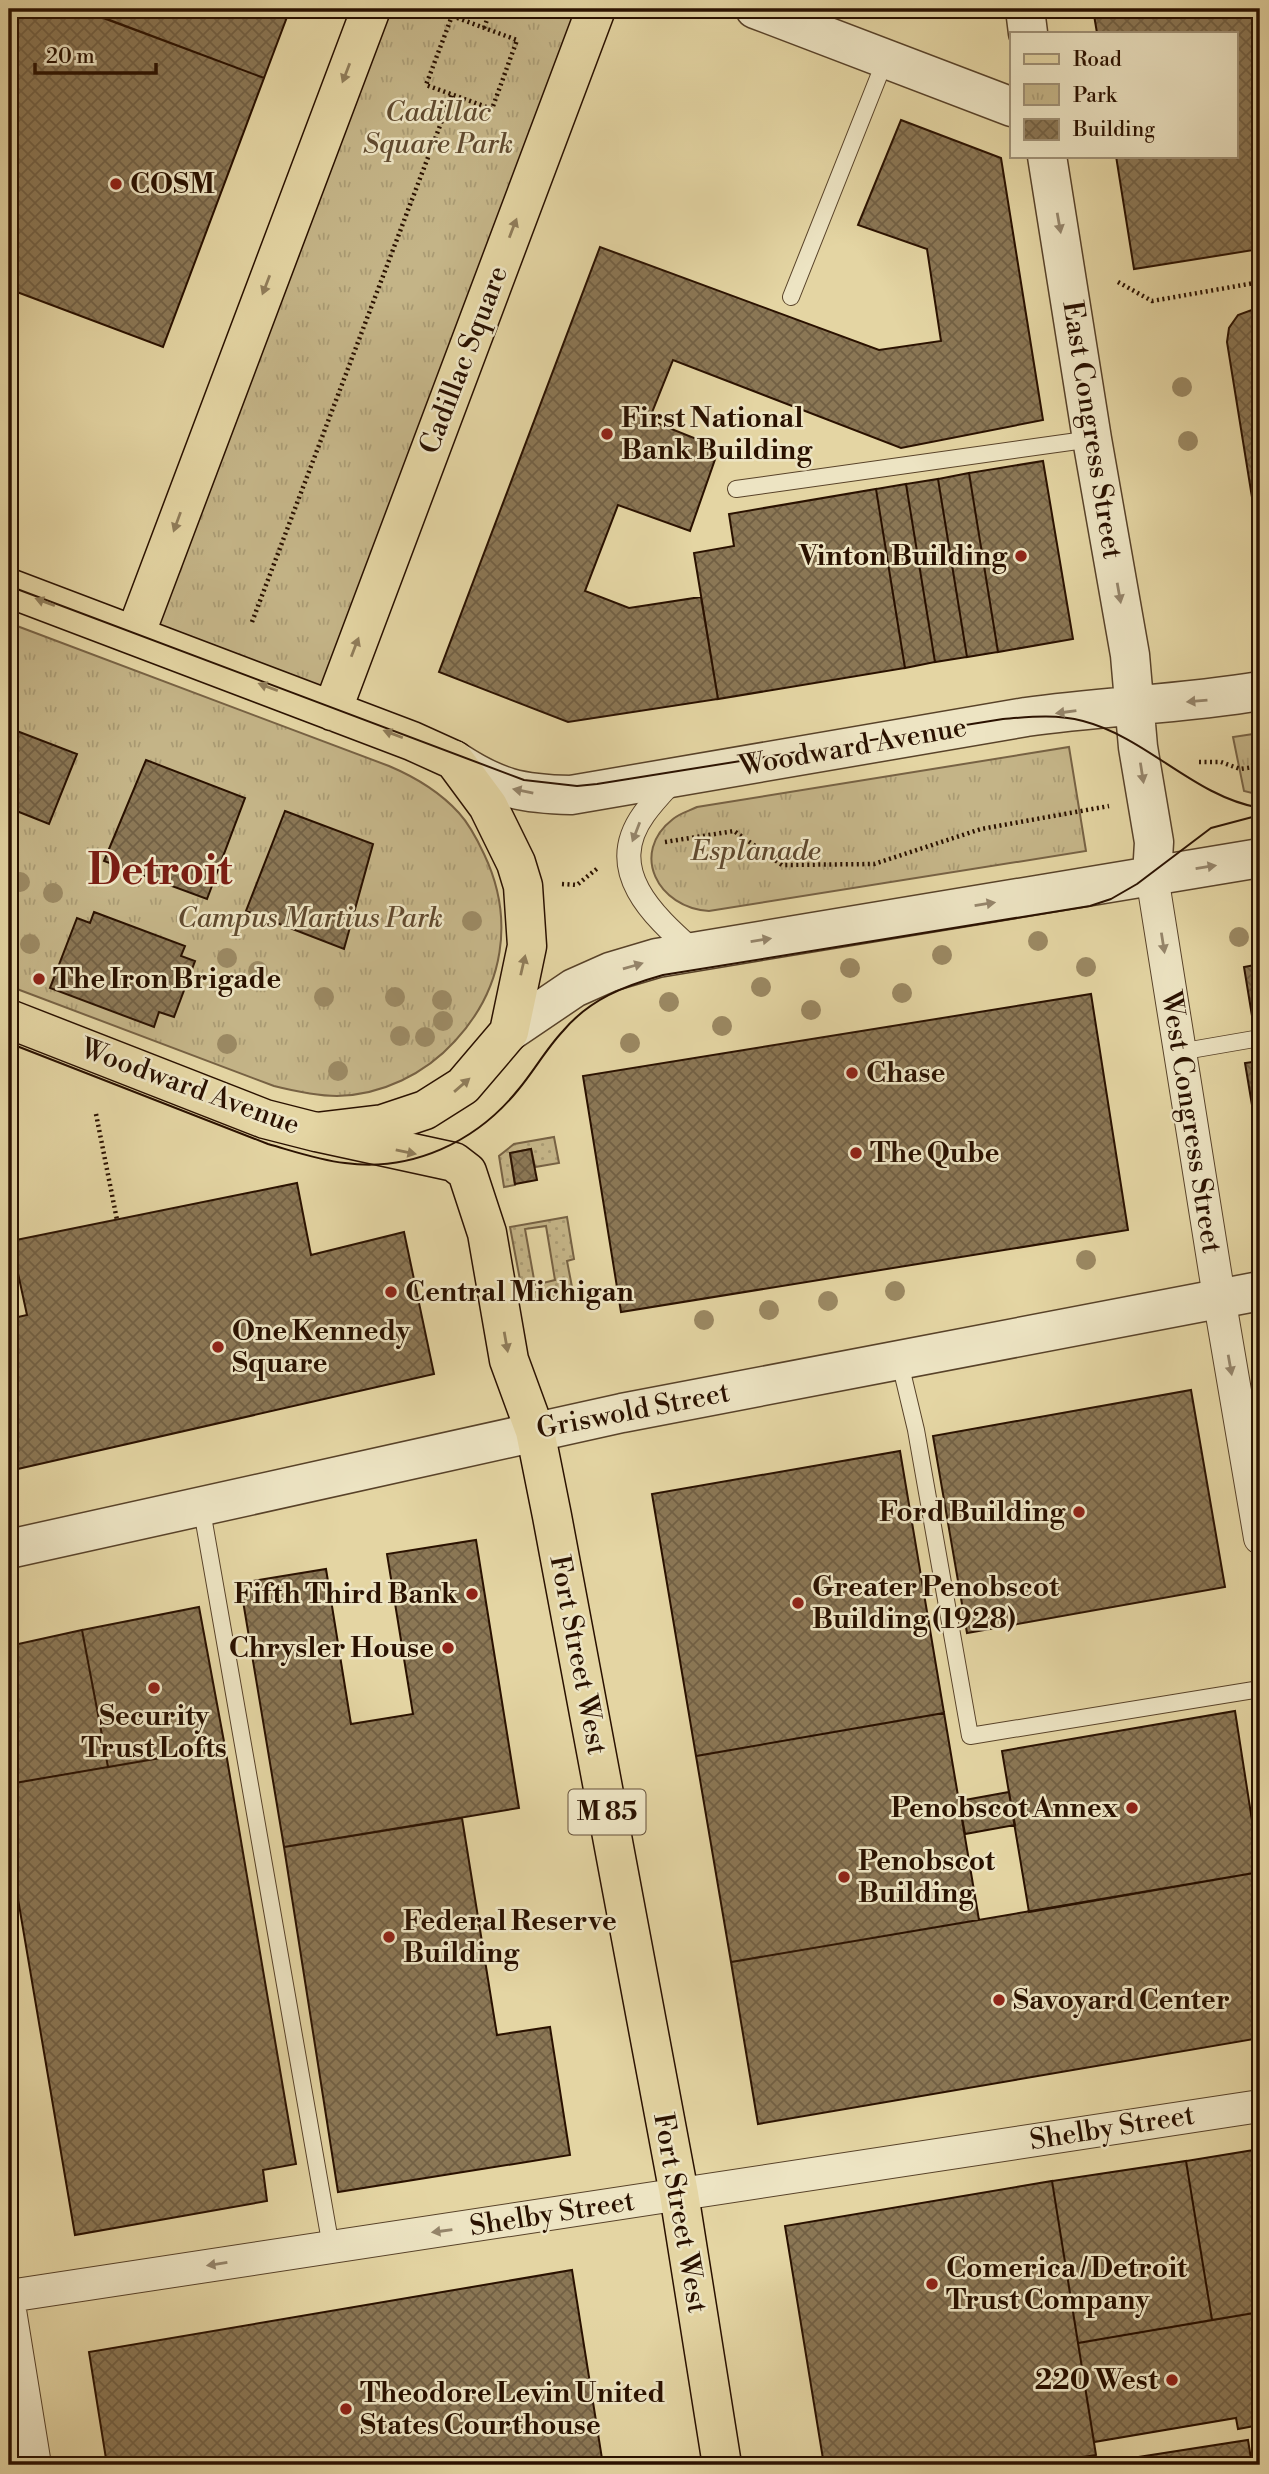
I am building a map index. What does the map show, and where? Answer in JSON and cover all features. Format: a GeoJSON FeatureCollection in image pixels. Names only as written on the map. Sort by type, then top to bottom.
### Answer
{"type":"FeatureCollection","features":[{"type":"Feature","properties":{"kind":"main road"},"geometry":{"type":"LineString","coordinates":[[135,635],[370,9]]}},
{"type":"Feature","properties":{"kind":"main road","name":"Cadillac Square"},"geometry":{"type":"LineString","coordinates":[[332,711],[596,9]]}},
{"type":"Feature","properties":{"kind":"main road","name":"Woodward Avenue"},"geometry":{"type":"LineString","coordinates":[[9,588],[454,760],[493,815],[516,863],[523,886],[527,946],[509,1032],[463,1086],[425,1110],[383,1124],[316,1132],[265,1119],[9,1019]]}},
{"type":"Feature","properties":{"kind":"main road","name":"Fort Street West"},"geometry":{"type":"LineString","coordinates":[[316,1132],[454,1162],[467,1172],[487,1233],[509,1360],[535,1431],[679,2194],[722,2465]]}},
{"type":"Feature","properties":{"kind":"street"},"geometry":{"type":"LineString","coordinates":[[755,9],[1010,106]]}},
{"type":"Feature","properties":{"kind":"street"},"geometry":{"type":"LineString","coordinates":[[1025,9],[1028,32]]}},
{"type":"Feature","properties":{"kind":"street","name":"East Congress Street"},"geometry":{"type":"LineString","coordinates":[[1047,158],[1130,655],[1134,705]]}},
{"type":"Feature","properties":{"kind":"street","name":"Woodward Avenue"},"geometry":{"type":"LineString","coordinates":[[454,760],[485,780],[517,790],[546,794],[590,792],[1026,717],[1134,705],[1202,701],[1260,691]]}},
{"type":"Feature","properties":{"kind":"street","name":"West Congress Street"},"geometry":{"type":"LineString","coordinates":[[1134,705],[1138,747],[1154,842],[1152,876],[1260,1538]]}},
{"type":"Feature","properties":{"kind":"street"},"geometry":{"type":"LineString","coordinates":[[676,777],[642,816],[633,835],[630,852],[631,874],[639,895],[653,915],[693,951]]}},
{"type":"Feature","properties":{"kind":"street","name":"Woodward Avenue"},"geometry":{"type":"LineString","coordinates":[[509,1032],[588,981],[657,958],[1260,858]]}},
{"type":"Feature","properties":{"kind":"street","name":"Griswold Street"},"geometry":{"type":"LineString","coordinates":[[9,1549],[535,1431],[1260,1291]]}},
{"type":"Feature","properties":{"kind":"street","name":"Shelby Street"},"geometry":{"type":"LineString","coordinates":[[9,2296],[1260,2106]]}},
{"type":"Feature","properties":{"kind":"street"},"geometry":{"type":"LineString","coordinates":[[9,2304],[35,2465]]}},
{"type":"Feature","properties":{"kind":"lane"},"geometry":{"type":"LineString","coordinates":[[791,297],[886,58]]}},
{"type":"Feature","properties":{"kind":"lane"},"geometry":{"type":"LineString","coordinates":[[736,489],[1092,439]]}},
{"type":"Feature","properties":{"kind":"lane"},"geometry":{"type":"LineString","coordinates":[[1180,1052],[1260,1038]]}},
{"type":"Feature","properties":{"kind":"lane"},"geometry":{"type":"LineString","coordinates":[[899,1359],[916,1430],[970,1736],[1260,1689]]}},
{"type":"Feature","properties":{"kind":"lane"},"geometry":{"type":"LineString","coordinates":[[201,1506],[331,2247]]}},
{"type":"Feature","properties":{"kind":"path"},"geometry":{"type":"LineString","coordinates":[[484,28],[491,9]]}},
{"type":"Feature","properties":{"kind":"path"},"geometry":{"type":"LineString","coordinates":[[452,16],[517,40],[492,109],[452,94],[426,85],[452,16]]}},
{"type":"Feature","properties":{"kind":"path"},"geometry":{"type":"LineString","coordinates":[[251,622],[452,94]]}},
{"type":"Feature","properties":{"kind":"path"},"geometry":{"type":"LineString","coordinates":[[1118,282],[1152,302],[1260,282]]}},
{"type":"Feature","properties":{"kind":"path"},"geometry":{"type":"LineString","coordinates":[[1199,762],[1221,762],[1240,769],[1260,766]]}},
{"type":"Feature","properties":{"kind":"path"},"geometry":{"type":"LineString","coordinates":[[654,844],[734,831],[782,865],[874,864],[981,829],[1110,806]]}},
{"type":"Feature","properties":{"kind":"path"},"geometry":{"type":"LineString","coordinates":[[555,883],[577,885],[607,860]]}},
{"type":"Feature","properties":{"kind":"path"},"geometry":{"type":"LineString","coordinates":[[96,1114],[117,1220]]}},
{"type":"Feature","properties":{"kind":"green space","name":"Cadillac Square Park"},"geometry":{"type":"Polygon","coordinates":[[[371,9],[596,9],[332,711],[135,635],[371,9]]]}},
{"type":"Feature","properties":{"kind":"green space","name":"Campus Martius Park"},"geometry":{"type":"Polygon","coordinates":[[[9,623],[389,766],[427,786],[452,805],[470,827],[494,879],[501,928],[500,952],[485,999],[455,1041],[416,1073],[386,1087],[354,1095],[321,1095],[274,1086],[9,986],[9,623]]]}},
{"type":"Feature","properties":{"kind":"green space"},"geometry":{"type":"Polygon","coordinates":[[[1260,733],[1260,795],[1244,791],[1233,737],[1260,733]]]}},
{"type":"Feature","properties":{"kind":"green space","name":"Esplanade"},"geometry":{"type":"Polygon","coordinates":[[[1069,747],[1086,851],[709,911],[691,908],[676,900],[664,890],[655,877],[653,847],[660,833],[676,817],[697,807],[1069,747]]]}},
{"type":"Feature","properties":{"kind":"green space"},"geometry":{"type":"Polygon","coordinates":[[[554,1137],[559,1163],[535,1167],[531,1149],[510,1153],[515,1185],[504,1187],[499,1156],[514,1144],[554,1137]]]}},
{"type":"Feature","properties":{"kind":"green space"},"geometry":{"type":"Polygon","coordinates":[[[567,1217],[574,1259],[567,1261],[573,1292],[524,1301],[510,1227],[567,1217]],[[546,1226],[525,1229],[535,1285],[555,1280],[546,1226]]]}},
{"type":"Feature","properties":{"kind":"building","name":"COSM"},"geometry":{"type":"Polygon","coordinates":[[[24,9],[79,9],[264,78],[163,347],[9,289],[9,23],[24,9]]]}},
{"type":"Feature","properties":{"kind":"building"},"geometry":{"type":"Polygon","coordinates":[[[102,9],[290,9],[264,78],[99,16],[102,9]]]}},
{"type":"Feature","properties":{"kind":"building"},"geometry":{"type":"Polygon","coordinates":[[[1093,9],[1260,9],[1260,249],[1134,269],[1116,158],[1238,158],[1238,32],[1097,32],[1093,9]]]}},
{"type":"Feature","properties":{"kind":"building","name":"First National Bank Building"},"geometry":{"type":"Polygon","coordinates":[[[901,120],[1001,158],[1043,420],[901,448],[673,360],[649,420],[719,448],[690,531],[618,505],[585,591],[629,608],[701,597],[718,699],[568,722],[439,672],[600,247],[879,350],[941,341],[927,249],[858,225],[901,120]]]}},
{"type":"Feature","properties":{"kind":"building"},"geometry":{"type":"Polygon","coordinates":[[[1260,307],[1260,547],[1227,342],[1229,328],[1238,315],[1260,307]]]}},
{"type":"Feature","properties":{"kind":"building","name":"Vinton Building"},"geometry":{"type":"Polygon","coordinates":[[[1043,461],[1073,639],[998,652],[969,473],[1043,461]]]}},
{"type":"Feature","properties":{"kind":"building"},"geometry":{"type":"Polygon","coordinates":[[[969,473],[998,652],[967,657],[938,479],[969,473]]]}},
{"type":"Feature","properties":{"kind":"building"},"geometry":{"type":"Polygon","coordinates":[[[938,479],[967,657],[935,662],[906,484],[938,479]]]}},
{"type":"Feature","properties":{"kind":"building"},"geometry":{"type":"Polygon","coordinates":[[[906,484],[935,662],[905,668],[876,489],[906,484]]]}},
{"type":"Feature","properties":{"kind":"building"},"geometry":{"type":"Polygon","coordinates":[[[876,489],[905,668],[718,699],[694,553],[734,546],[729,514],[876,489]]]}},
{"type":"Feature","properties":{"kind":"building"},"geometry":{"type":"Polygon","coordinates":[[[9,728],[77,754],[49,824],[9,808],[9,728]]]}},
{"type":"Feature","properties":{"kind":"building"},"geometry":{"type":"Polygon","coordinates":[[[146,760],[245,798],[207,899],[104,861],[146,760]]]}},
{"type":"Feature","properties":{"kind":"building"},"geometry":{"type":"Polygon","coordinates":[[[285,811],[373,844],[344,949],[246,911],[285,811]]]}},
{"type":"Feature","properties":{"kind":"building"},"geometry":{"type":"Polygon","coordinates":[[[94,912],[185,946],[181,956],[195,961],[174,1017],[159,1012],[154,1027],[50,988],[77,918],[90,923],[94,912]]]}},
{"type":"Feature","properties":{"kind":"building"},"geometry":{"type":"Polygon","coordinates":[[[1260,964],[1260,1021],[1253,1022],[1244,967],[1260,964]]]}},
{"type":"Feature","properties":{"kind":"building","name":"The Qube"},"geometry":{"type":"Polygon","coordinates":[[[1091,994],[1128,1230],[621,1312],[583,1076],[1091,994]]]}},
{"type":"Feature","properties":{"kind":"building"},"geometry":{"type":"Polygon","coordinates":[[[1260,1061],[1260,1153],[1245,1063],[1260,1061]]]}},
{"type":"Feature","properties":{"kind":"building"},"geometry":{"type":"Polygon","coordinates":[[[531,1149],[537,1180],[515,1184],[510,1153],[531,1149]]]}},
{"type":"Feature","properties":{"kind":"building","name":"One Kennedy Square"},"geometry":{"type":"Polygon","coordinates":[[[297,1183],[311,1255],[404,1232],[434,1374],[9,1471],[9,1319],[27,1315],[11,1241],[297,1183]]]}},
{"type":"Feature","properties":{"kind":"building","name":"Ford Building"},"geometry":{"type":"Polygon","coordinates":[[[1191,1390],[1225,1587],[967,1633],[933,1436],[1191,1390]]]}},
{"type":"Feature","properties":{"kind":"building","name":"Greater Penobscot Building (1928)"},"geometry":{"type":"Polygon","coordinates":[[[900,1451],[944,1713],[696,1756],[652,1494],[900,1451]]]}},
{"type":"Feature","properties":{"kind":"building","name":"Chrysler House"},"geometry":{"type":"Polygon","coordinates":[[[476,1540],[519,1808],[284,1847],[240,1583],[326,1569],[351,1724],[413,1714],[387,1554],[476,1540]]]}},
{"type":"Feature","properties":{"kind":"building","name":"Security Trust Lofts"},"geometry":{"type":"Polygon","coordinates":[[[199,1607],[225,1747],[108,1767],[82,1630],[199,1607]]]}},
{"type":"Feature","properties":{"kind":"building"},"geometry":{"type":"Polygon","coordinates":[[[82,1630],[108,1767],[9,1784],[9,1646],[82,1630]]]}},
{"type":"Feature","properties":{"kind":"building","name":"Penobscot Annex"},"geometry":{"type":"Polygon","coordinates":[[[1235,1711],[1260,1872],[1029,1912],[1002,1751],[1235,1711]]]}},
{"type":"Feature","properties":{"kind":"building","name":"Penobscot Building"},"geometry":{"type":"Polygon","coordinates":[[[944,1713],[979,1920],[731,1962],[696,1756],[944,1713]]]}},
{"type":"Feature","properties":{"kind":"building"},"geometry":{"type":"Polygon","coordinates":[[[225,1747],[296,2164],[263,2170],[267,2201],[75,2235],[9,1846],[9,1784],[225,1747]]]}},
{"type":"Feature","properties":{"kind":"building"},"geometry":{"type":"Polygon","coordinates":[[[1009,1792],[1015,1825],[965,1834],[959,1801],[1009,1792]]]}},
{"type":"Feature","properties":{"kind":"building","name":"Federal Reserve Building"},"geometry":{"type":"Polygon","coordinates":[[[462,1818],[497,2035],[550,2027],[570,2155],[338,2192],[284,1847],[462,1818]]]}},
{"type":"Feature","properties":{"kind":"building","name":"Savoyard Center"},"geometry":{"type":"Polygon","coordinates":[[[1260,1872],[1260,2038],[758,2124],[731,1962],[1260,1872]]]}},
{"type":"Feature","properties":{"kind":"building"},"geometry":{"type":"Polygon","coordinates":[[[1260,2149],[1260,2312],[1212,2320],[1186,2161],[1260,2149]]]}},
{"type":"Feature","properties":{"kind":"building"},"geometry":{"type":"Polygon","coordinates":[[[1186,2161],[1212,2320],[1078,2343],[1052,2181],[1186,2161]]]}},
{"type":"Feature","properties":{"kind":"building","name":"Comerica / Detroit Trust Company"},"geometry":{"type":"Polygon","coordinates":[[[1052,2181],[1096,2455],[1032,2465],[824,2465],[785,2226],[1052,2181]]]}},
{"type":"Feature","properties":{"kind":"building","name":"Theodore Levin United States Courthouse"},"geometry":{"type":"Polygon","coordinates":[[[572,2270],[603,2465],[107,2465],[89,2352],[572,2270]]]}},
{"type":"Feature","properties":{"kind":"building","name":"220 West"},"geometry":{"type":"Polygon","coordinates":[[[1260,2312],[1260,2425],[1238,2429],[1236,2418],[1094,2442],[1078,2343],[1260,2312]]]}},
{"type":"Feature","properties":{"kind":"building"},"geometry":{"type":"Polygon","coordinates":[[[1248,2440],[1252,2465],[1087,2465],[1248,2440]]]}},
{"type":"Feature","properties":{"kind":"tram line"},"geometry":{"type":"LineString","coordinates":[[9,586],[524,780],[577,786],[597,784],[1003,719],[1053,717],[1083,721],[1107,729],[1213,792],[1260,808]]}},
{"type":"Feature","properties":{"kind":"tram line"},"geometry":{"type":"LineString","coordinates":[[9,1043],[268,1144],[335,1162],[370,1165],[394,1163],[441,1149],[483,1125],[518,1090],[573,1020],[596,1002],[621,989],[663,975],[1090,906],[1111,899],[1137,884],[1211,828],[1260,815]]}},
{"type":"Feature","properties":{"kind":"place","name":"COSM"},"geometry":{"type":"Point","coordinates":[116,184]}},
{"type":"Feature","properties":{"kind":"place","name":"First National Bank Building"},"geometry":{"type":"Point","coordinates":[607,434]}},
{"type":"Feature","properties":{"kind":"place","name":"Vinton Building"},"geometry":{"type":"Point","coordinates":[1021,556]}},
{"type":"Feature","properties":{"kind":"place","name":"The Iron Brigade"},"geometry":{"type":"Point","coordinates":[39,979]}},
{"type":"Feature","properties":{"kind":"place","name":"Chase"},"geometry":{"type":"Point","coordinates":[852,1073]}},
{"type":"Feature","properties":{"kind":"place","name":"The Qube"},"geometry":{"type":"Point","coordinates":[856,1153]}},
{"type":"Feature","properties":{"kind":"place","name":"Central Michigan"},"geometry":{"type":"Point","coordinates":[391,1292]}},
{"type":"Feature","properties":{"kind":"place","name":"One Kennedy Square"},"geometry":{"type":"Point","coordinates":[218,1347]}},
{"type":"Feature","properties":{"kind":"place","name":"Ford Building"},"geometry":{"type":"Point","coordinates":[1079,1512]}},
{"type":"Feature","properties":{"kind":"place","name":"Fifth Third Bank"},"geometry":{"type":"Point","coordinates":[472,1594]}},
{"type":"Feature","properties":{"kind":"place","name":"Greater Penobscot Building (1928)"},"geometry":{"type":"Point","coordinates":[798,1603]}},
{"type":"Feature","properties":{"kind":"place","name":"Chrysler House"},"geometry":{"type":"Point","coordinates":[448,1648]}},
{"type":"Feature","properties":{"kind":"place","name":"Security Trust Lofts"},"geometry":{"type":"Point","coordinates":[154,1688]}},
{"type":"Feature","properties":{"kind":"place","name":"Penobscot Annex"},"geometry":{"type":"Point","coordinates":[1132,1808]}},
{"type":"Feature","properties":{"kind":"place","name":"Penobscot Building"},"geometry":{"type":"Point","coordinates":[844,1877]}},
{"type":"Feature","properties":{"kind":"place","name":"Federal Reserve Building"},"geometry":{"type":"Point","coordinates":[389,1937]}},
{"type":"Feature","properties":{"kind":"place","name":"Savoyard Center"},"geometry":{"type":"Point","coordinates":[999,2000]}},
{"type":"Feature","properties":{"kind":"place","name":"Comerica / Detroit Trust Company"},"geometry":{"type":"Point","coordinates":[932,2284]}},
{"type":"Feature","properties":{"kind":"place","name":"220 West"},"geometry":{"type":"Point","coordinates":[1172,2380]}},
{"type":"Feature","properties":{"kind":"place","name":"Theodore Levin United States Courthouse"},"geometry":{"type":"Point","coordinates":[346,2409]}},
{"type":"Feature","properties":{"kind":"district","name":"Detroit"},"geometry":{"type":"Point","coordinates":[160,871]}}]}
